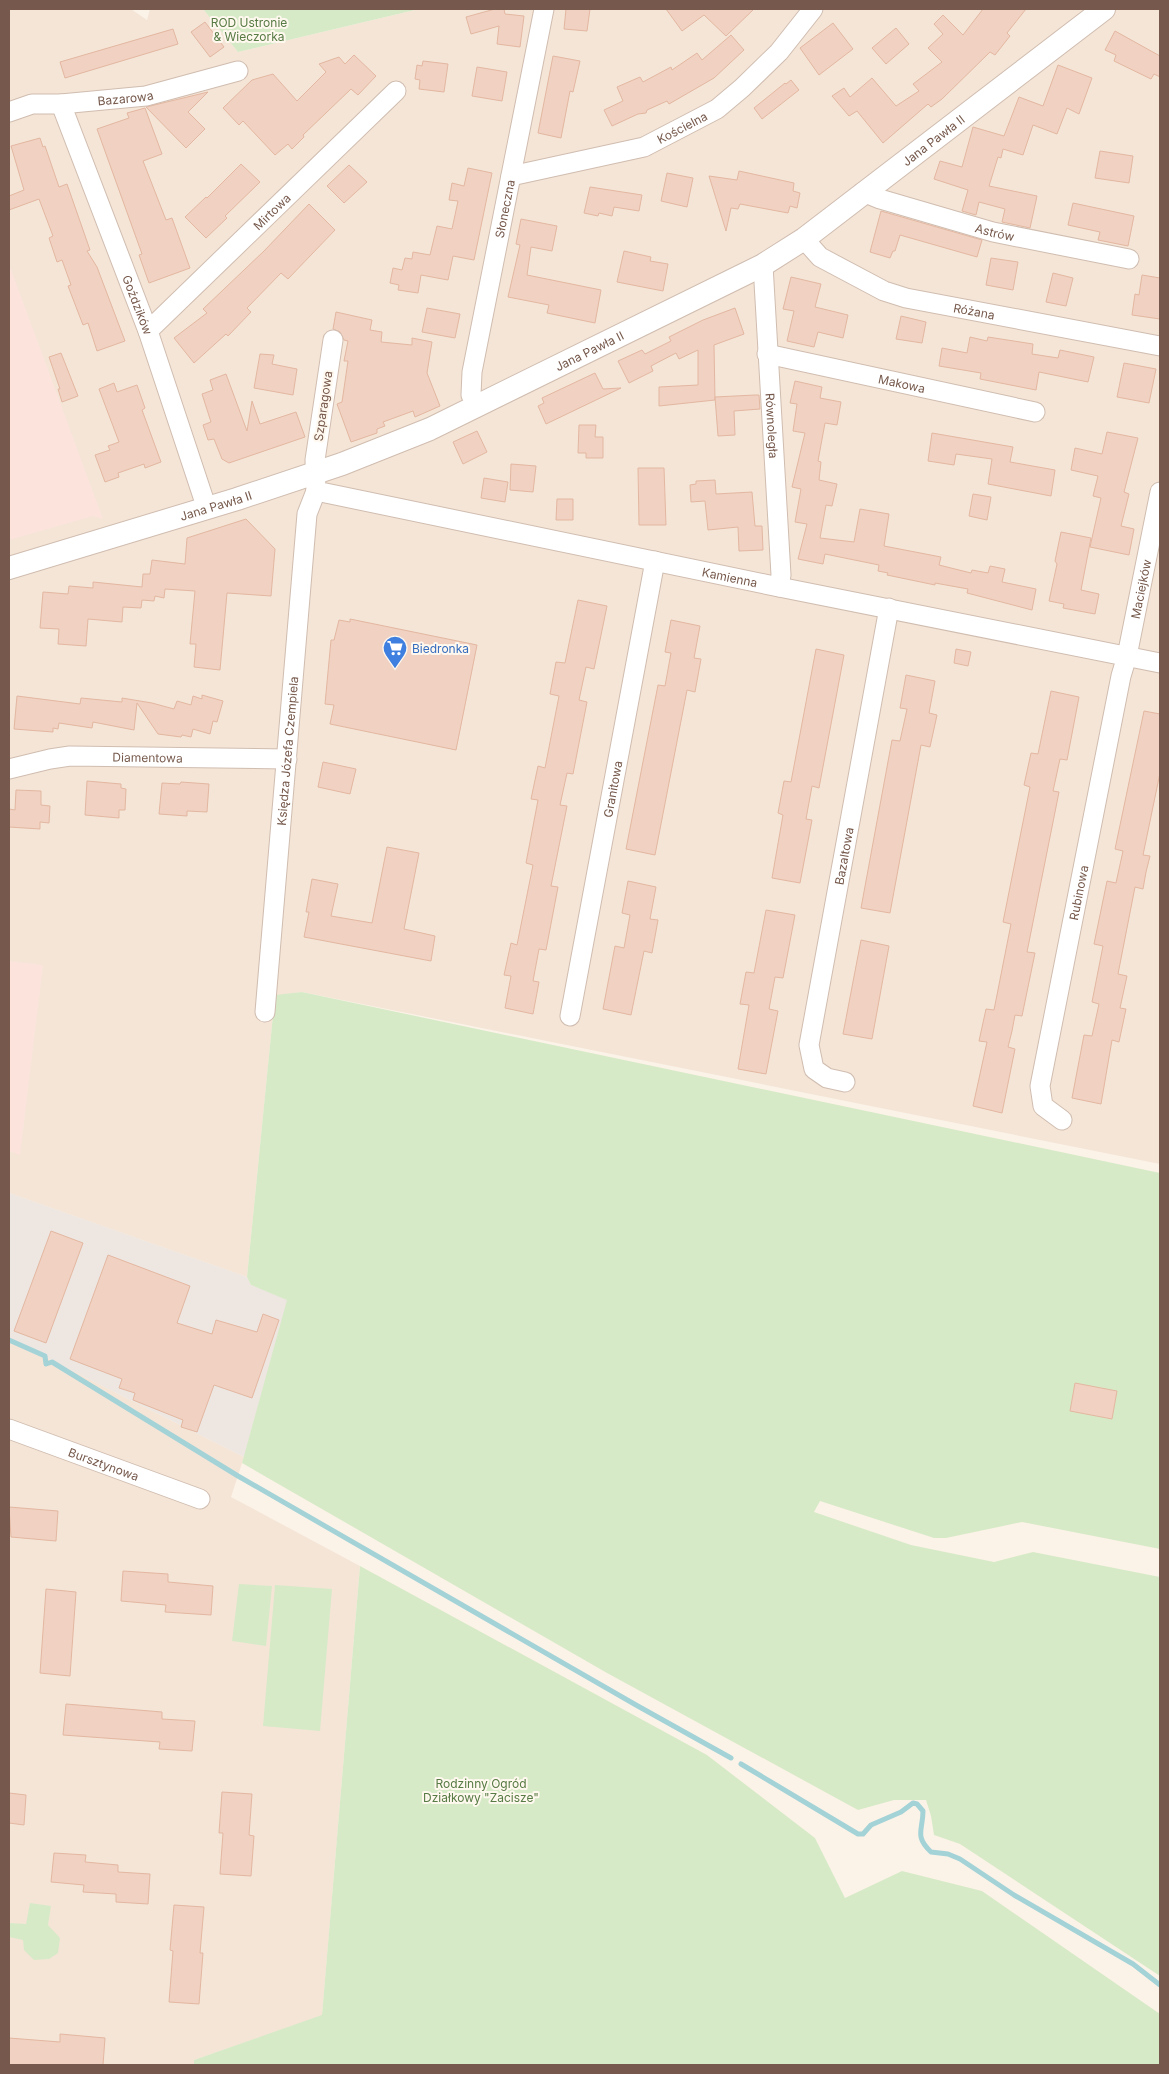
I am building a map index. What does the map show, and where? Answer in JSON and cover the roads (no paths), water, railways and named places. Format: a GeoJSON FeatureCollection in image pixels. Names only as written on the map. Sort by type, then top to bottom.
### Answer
{"type":"FeatureCollection","features":[{"type":"Feature","properties":{"kind":"street","name":"Słoneczna"},"geometry":{"type":"LineString","coordinates":[[477,406],[471,395],[472,372],[544,9]]}},
{"type":"Feature","properties":{"kind":"street","name":"Kościelna"},"geometry":{"type":"LineString","coordinates":[[510,176],[644,147],[716,109],[742,88],[779,52],[813,9]]}},
{"type":"Feature","properties":{"kind":"street","name":"Jana Pawła II"},"geometry":{"type":"LineString","coordinates":[[9,568],[207,509],[316,482],[430,429],[763,266],[804,239],[1104,9]]}},
{"type":"Feature","properties":{"kind":"street","name":"Bazarowa"},"geometry":{"type":"LineString","coordinates":[[9,112],[32,104],[61,104],[146,96],[238,71]]}},
{"type":"Feature","properties":{"kind":"street","name":"Mirtowa"},"geometry":{"type":"LineString","coordinates":[[148,331],[396,91]]}},
{"type":"Feature","properties":{"kind":"street","name":"Goździków"},"geometry":{"type":"LineString","coordinates":[[61,104],[148,331],[207,509]]}},
{"type":"Feature","properties":{"kind":"street","name":"Astrów"},"geometry":{"type":"LineString","coordinates":[[864,192],[880,200],[994,232],[1129,259]]}},
{"type":"Feature","properties":{"kind":"street","name":"Różana"},"geometry":{"type":"LineString","coordinates":[[804,239],[820,257],[884,291],[906,298],[1160,346]]}},
{"type":"Feature","properties":{"kind":"street","name":"Równoległa"},"geometry":{"type":"LineString","coordinates":[[763,266],[781,575],[779,587]]}},
{"type":"Feature","properties":{"kind":"street","name":"Szparagowa"},"geometry":{"type":"LineString","coordinates":[[316,482],[315,460],[333,340]]}},
{"type":"Feature","properties":{"kind":"street","name":"Makowa"},"geometry":{"type":"LineString","coordinates":[[767,354],[1035,412]]}},
{"type":"Feature","properties":{"kind":"street","name":"Kamienna"},"geometry":{"type":"LineString","coordinates":[[316,482],[654,561],[1160,663]]}},
{"type":"Feature","properties":{"kind":"street","name":"Księdza Józefa Czempiela"},"geometry":{"type":"LineString","coordinates":[[265,1012],[307,514],[316,482]]}},
{"type":"Feature","properties":{"kind":"street","name":"Maciejków"},"geometry":{"type":"LineString","coordinates":[[1127,656],[1160,492]]}},
{"type":"Feature","properties":{"kind":"street","name":"Granitowa"},"geometry":{"type":"LineString","coordinates":[[570,1016],[654,561]]}},
{"type":"Feature","properties":{"kind":"street","name":"Bazaltowa"},"geometry":{"type":"LineString","coordinates":[[845,1082],[828,1078],[814,1068],[809,1045],[889,608]]}},
{"type":"Feature","properties":{"kind":"street","name":"Rubinowa"},"geometry":{"type":"LineString","coordinates":[[1062,1120],[1043,1106],[1040,1086],[1121,676],[1127,656]]}},
{"type":"Feature","properties":{"kind":"street","name":"Diamentowa"},"geometry":{"type":"LineString","coordinates":[[9,769],[50,758],[70,756],[287,758]]}},
{"type":"Feature","properties":{"kind":"street","name":"Bursztynowa"},"geometry":{"type":"LineString","coordinates":[[9,1429],[200,1499]]}},
{"type":"Feature","properties":{"kind":"waterway"},"geometry":{"type":"LineString","coordinates":[[9,1340],[45,1356],[46,1364],[52,1362],[238,1476],[731,1758]]}},
{"type":"Feature","properties":{"kind":"waterway"},"geometry":{"type":"LineString","coordinates":[[741,1764],[858,1834],[863,1834],[871,1825],[901,1812],[913,1803],[917,1804],[923,1811],[921,1837],[931,1852],[948,1854],[960,1859],[1014,1895],[1133,1964],[1160,1985]]}},
{"type":"Feature","properties":{"kind":"place","name":"Biedronka"},"geometry":{"type":"Point","coordinates":[395,669]}},
{"type":"Feature","properties":{"kind":"park label","name":"ROD Ustronie & Wieczorka"},"geometry":{"type":"Point","coordinates":[249,29]}},
{"type":"Feature","properties":{"kind":"park label","name":"Rodzinny Ogród Działkowy \"Zacisze\""},"geometry":{"type":"Point","coordinates":[481,1790]}}]}
